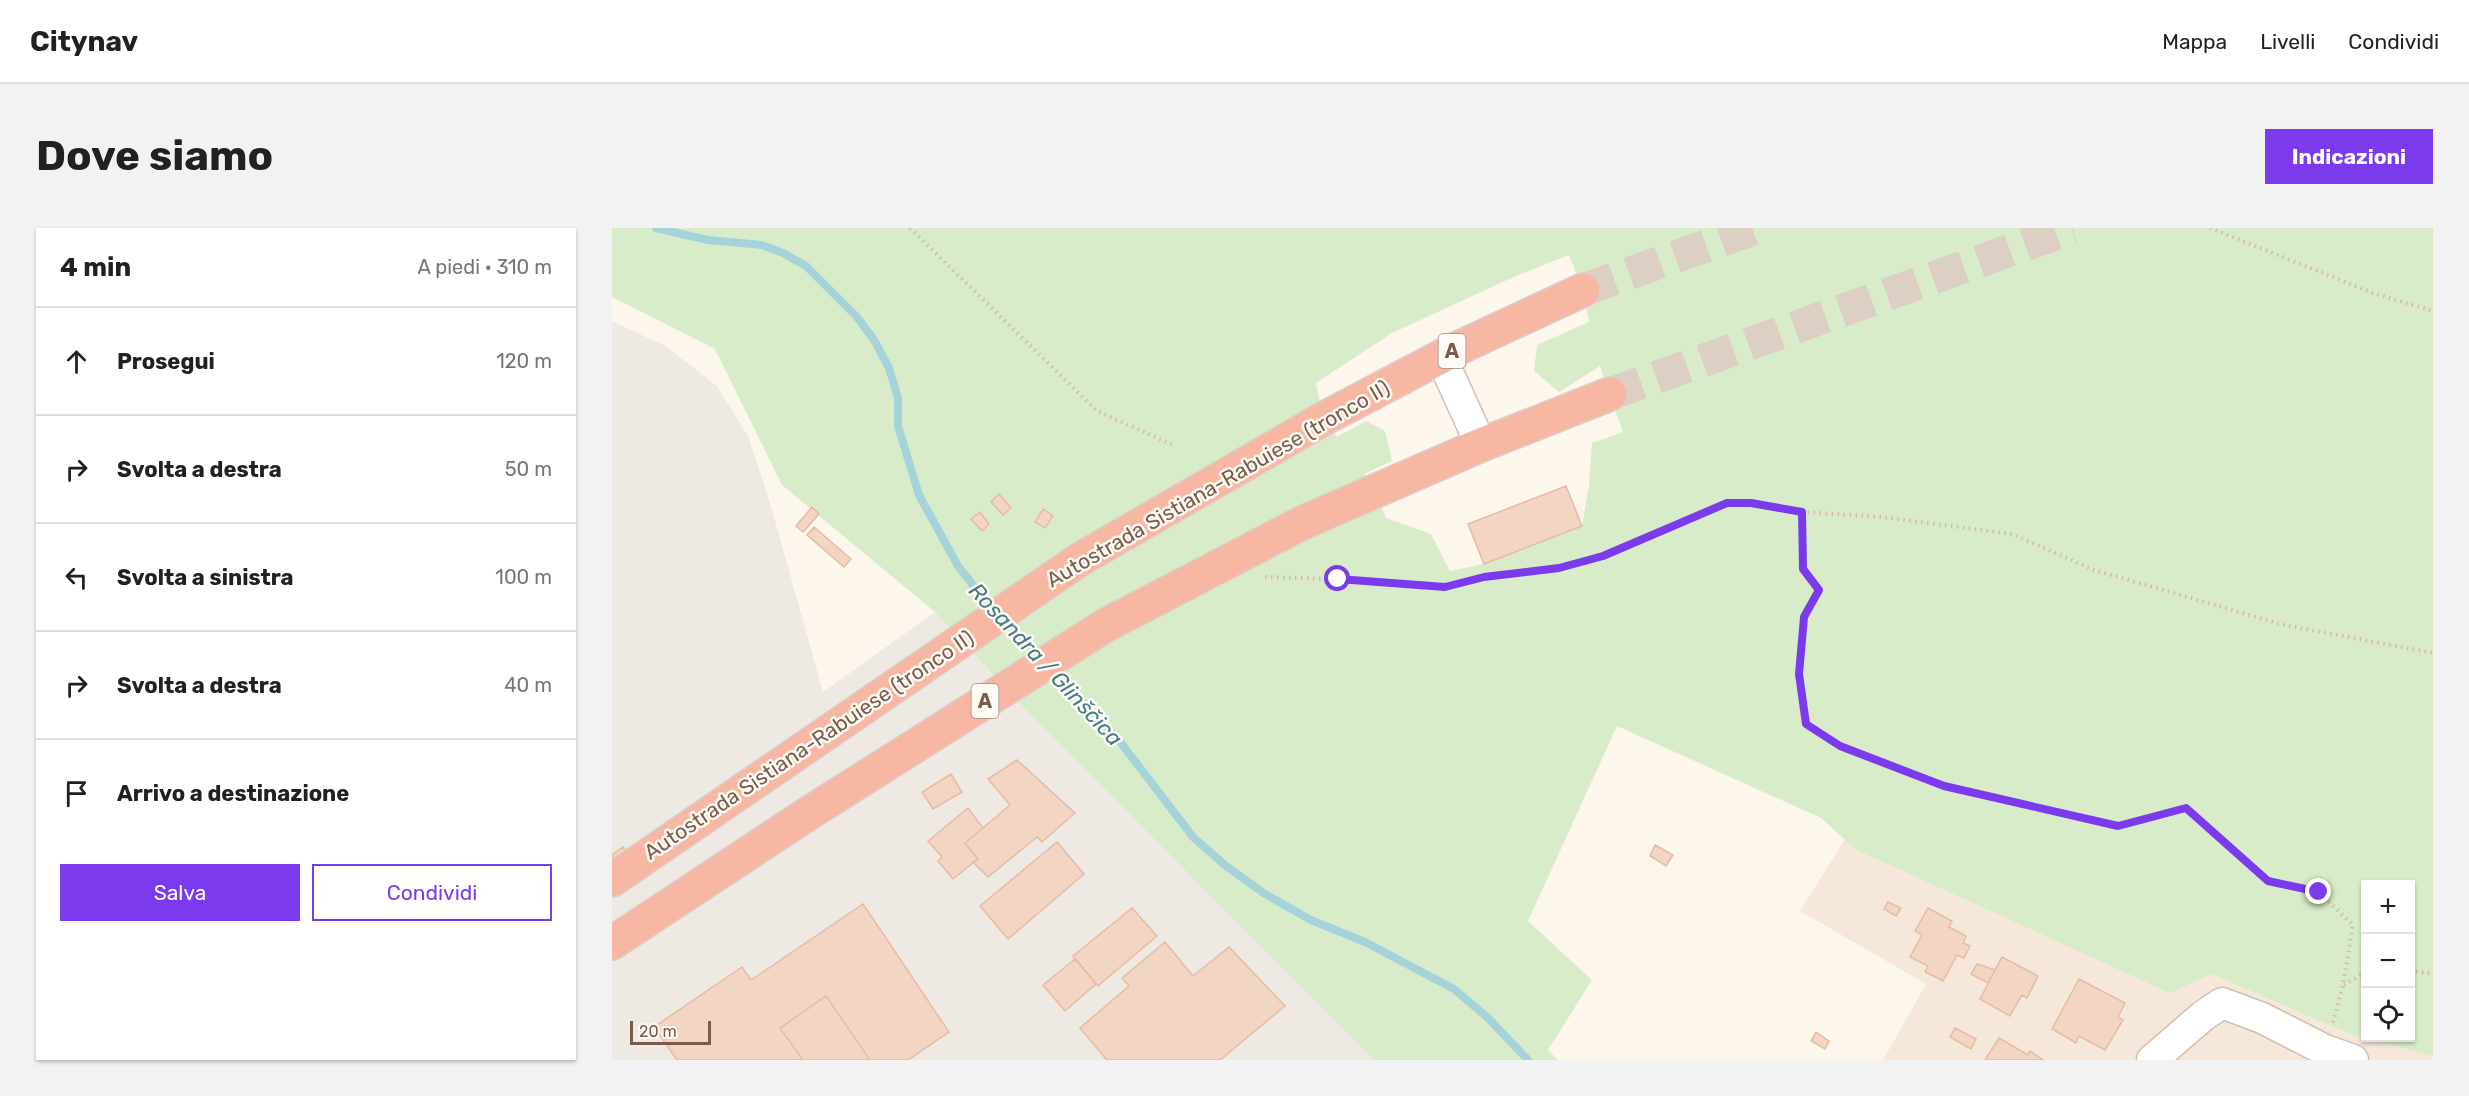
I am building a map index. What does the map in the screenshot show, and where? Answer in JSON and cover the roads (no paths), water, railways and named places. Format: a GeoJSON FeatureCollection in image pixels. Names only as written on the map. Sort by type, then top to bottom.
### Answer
{"type":"FeatureCollection","features":[{"type":"Feature","properties":{"kind":"highway","name":"Autostrada Sistiana-Rabuiese (tronco II)"},"geometry":{"type":"LineString","coordinates":[[612,880],[1079,560],[1323,419],[1441,357],[1583,290]]}},
{"type":"Feature","properties":{"kind":"highway","name":"A"},"geometry":{"type":"LineString","coordinates":[[612,943],[806,815],[1106,625],[1302,523],[1481,445],[1610,394]]}},
{"type":"Feature","properties":{"kind":"street"},"geometry":{"type":"LineString","coordinates":[[1441,357],[1481,445]]}},
{"type":"Feature","properties":{"kind":"street"},"geometry":{"type":"LineString","coordinates":[[2152,1060],[2203,1016],[2222,1003],[2262,1018],[2325,1050],[2353,1060]]}},
{"type":"Feature","properties":{"kind":"waterway","name":"Rosandra / Glinščica"},"geometry":{"type":"LineString","coordinates":[[656,228],[708,240],[762,245],[783,253],[806,266],[857,317],[874,340],[889,368],[898,398],[898,426],[919,495],[958,566],[993,610]]}},
{"type":"Feature","properties":{"kind":"waterway","name":"Rosandra / Glinščica"},"geometry":{"type":"LineString","coordinates":[[1004,621],[1041,659]]}},
{"type":"Feature","properties":{"kind":"waterway","name":"Rosandra / Glinščica"},"geometry":{"type":"LineString","coordinates":[[1051,668],[1121,743],[1193,837],[1226,866],[1265,894],[1311,920],[1365,942],[1454,989],[1487,1017],[1528,1060]]}},
{"type":"Feature","properties":{"kind":"tunnel"},"geometry":{"type":"LineString","coordinates":[[1583,290],[1756,228]]}},
{"type":"Feature","properties":{"kind":"tunnel"},"geometry":{"type":"LineString","coordinates":[[1610,394],[2072,228]]}}]}
